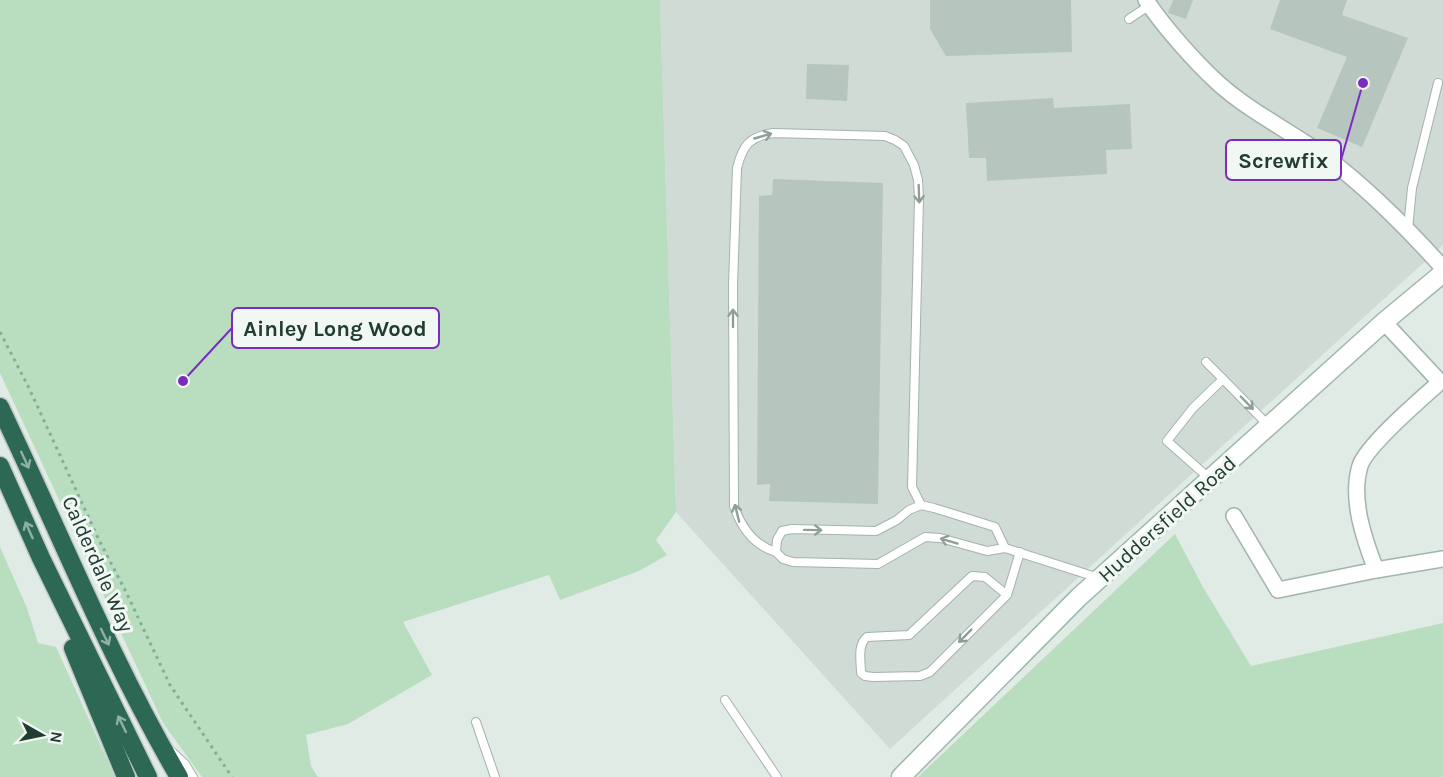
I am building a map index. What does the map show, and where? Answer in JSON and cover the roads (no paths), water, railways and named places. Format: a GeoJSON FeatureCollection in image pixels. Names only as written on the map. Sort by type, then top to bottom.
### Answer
{"type":"FeatureCollection","features":[{"type":"Feature","properties":{"kind":"highway","name":"Calderdale Way"},"geometry":{"type":"LineString","coordinates":[[0,407],[103,632],[157,739],[180,777]]}},
{"type":"Feature","properties":{"kind":"highway"},"geometry":{"type":"LineString","coordinates":[[0,466],[41,558],[148,777]]}},
{"type":"Feature","properties":{"kind":"highway"},"geometry":{"type":"LineString","coordinates":[[41,558],[78,660],[126,777]]}},
{"type":"Feature","properties":{"kind":"street"},"geometry":{"type":"LineString","coordinates":[[1148,2],[1181,44],[1218,83],[1326,157],[1408,229],[1443,268]]}},
{"type":"Feature","properties":{"kind":"street","name":"Huddersfield Road"},"geometry":{"type":"LineString","coordinates":[[901,777],[1079,597],[1384,322],[1443,273]]}},
{"type":"Feature","properties":{"kind":"street"},"geometry":{"type":"LineString","coordinates":[[1376,570],[1366,543],[1356,492],[1360,464],[1382,436],[1440,382],[1384,322]]}},
{"type":"Feature","properties":{"kind":"street"},"geometry":{"type":"LineString","coordinates":[[1234,516],[1278,590],[1443,559]]}},
{"type":"Feature","properties":{"kind":"lane"},"geometry":{"type":"LineString","coordinates":[[1129,19],[1148,2]]}},
{"type":"Feature","properties":{"kind":"lane"},"geometry":{"type":"LineString","coordinates":[[1408,229],[1412,188],[1438,83]]}},
{"type":"Feature","properties":{"kind":"lane"},"geometry":{"type":"LineString","coordinates":[[921,506],[912,487],[919,199],[914,165],[904,146],[885,136],[773,133],[758,136],[748,142],[741,153],[737,168],[733,285],[734,506],[740,524],[765,549],[776,552],[783,559],[793,562],[878,564],[925,537],[939,538],[987,551],[1005,548],[1100,579]]}},
{"type":"Feature","properties":{"kind":"lane"},"geometry":{"type":"LineString","coordinates":[[1206,362],[1270,427]]}},
{"type":"Feature","properties":{"kind":"lane"},"geometry":{"type":"LineString","coordinates":[[1211,480],[1167,441],[1193,408],[1223,379]]}},
{"type":"Feature","properties":{"kind":"lane"},"geometry":{"type":"LineString","coordinates":[[776,552],[777,540],[782,531],[876,531],[897,520],[909,510],[921,506],[995,527],[1005,548]]}},
{"type":"Feature","properties":{"kind":"lane"},"geometry":{"type":"LineString","coordinates":[[1007,595],[985,577],[972,576],[909,635],[867,637],[863,640],[861,673],[865,676],[885,677],[921,676],[930,672],[1007,595],[1020,552]]}},
{"type":"Feature","properties":{"kind":"lane"},"geometry":{"type":"LineString","coordinates":[[725,700],[777,777]]}},
{"type":"Feature","properties":{"kind":"lane"},"geometry":{"type":"LineString","coordinates":[[476,722],[495,777]]}},
{"type":"Feature","properties":{"kind":"lane","name":"Calderdale Way"},"geometry":{"type":"LineString","coordinates":[[157,739],[185,764],[193,777]]}},
{"type":"Feature","properties":{"kind":"place","name":"Screwfix"},"geometry":{"type":"Point","coordinates":[1363,83]}},
{"type":"Feature","properties":{"kind":"place","name":"Ainley Long Wood"},"geometry":{"type":"Point","coordinates":[183,381]}}]}
